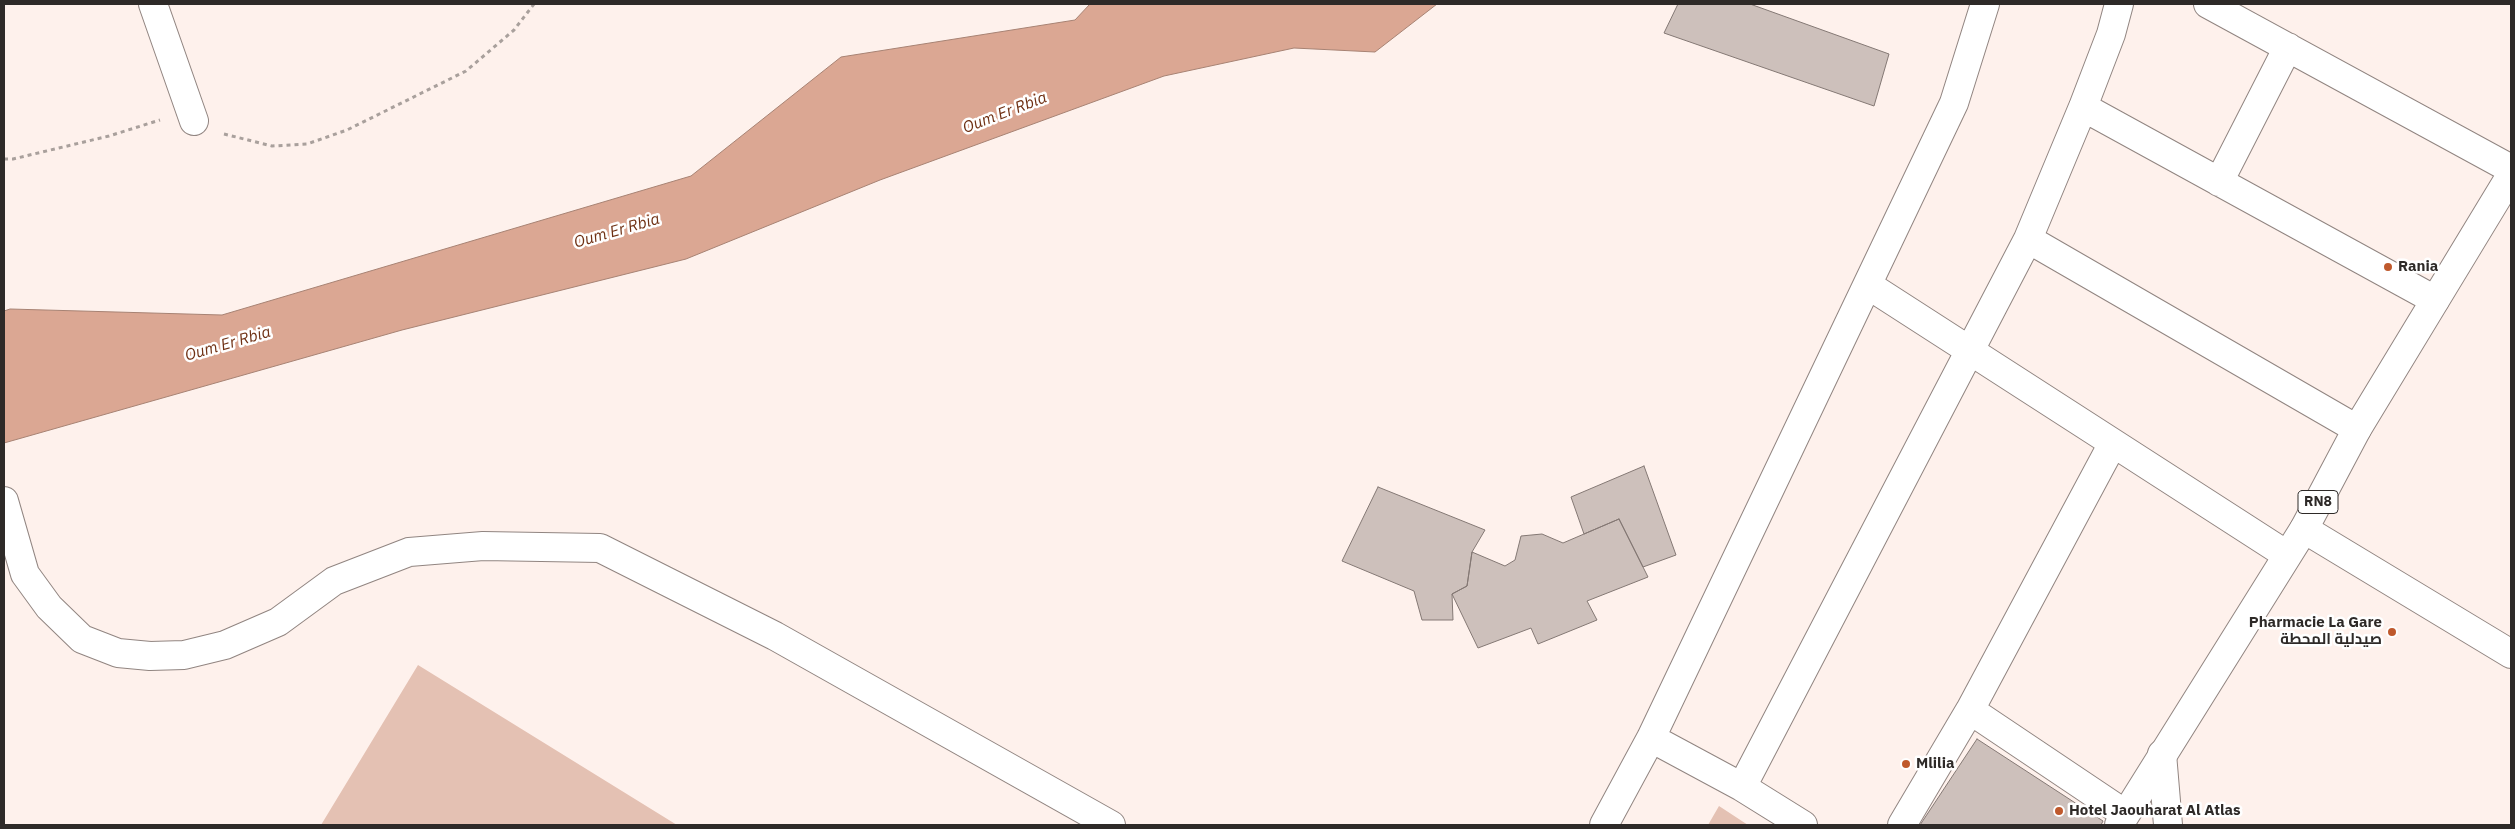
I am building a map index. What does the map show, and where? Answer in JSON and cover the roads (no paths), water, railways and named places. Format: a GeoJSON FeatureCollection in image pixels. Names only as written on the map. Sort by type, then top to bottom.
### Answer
{"type":"FeatureCollection","features":[{"type":"Feature","properties":{"kind":"street"},"geometry":{"type":"LineString","coordinates":[[153,4],[194,120]]}},
{"type":"Feature","properties":{"kind":"street"},"geometry":{"type":"LineString","coordinates":[[1604,825],[1652,738],[1954,103],[1985,4]]}},
{"type":"Feature","properties":{"kind":"street"},"geometry":{"type":"LineString","coordinates":[[1742,787],[2028,239],[2083,107],[2111,34],[2119,4]]}},
{"type":"Feature","properties":{"kind":"street"},"geometry":{"type":"LineString","coordinates":[[2208,4],[2511,169]]}},
{"type":"Feature","properties":{"kind":"street"},"geometry":{"type":"LineString","coordinates":[[2219,182],[2288,47]]}},
{"type":"Feature","properties":{"kind":"street"},"geometry":{"type":"LineString","coordinates":[[2083,107],[2435,300]]}},
{"type":"Feature","properties":{"kind":"street","name":"RN8"},"geometry":{"type":"LineString","coordinates":[[2122,820],[2304,529],[2357,429],[2511,175]]}},
{"type":"Feature","properties":{"kind":"street"},"geometry":{"type":"LineString","coordinates":[[2028,239],[2357,429]]}},
{"type":"Feature","properties":{"kind":"street"},"geometry":{"type":"LineString","coordinates":[[1868,285],[2287,555]]}},
{"type":"Feature","properties":{"kind":"street"},"geometry":{"type":"LineString","coordinates":[[1902,825],[1970,710],[2113,444]]}},
{"type":"Feature","properties":{"kind":"street"},"geometry":{"type":"LineString","coordinates":[[6,510],[25,574],[49,607],[82,639],[118,653],[150,656],[184,655],[224,646],[278,622],[334,581],[408,552],[483,546],[600,548],[775,636],[1111,825]]}},
{"type":"Feature","properties":{"kind":"street"},"geometry":{"type":"LineString","coordinates":[[2304,529],[2511,654]]}},
{"type":"Feature","properties":{"kind":"street"},"geometry":{"type":"LineString","coordinates":[[1970,710],[2122,820]]}},
{"type":"Feature","properties":{"kind":"street"},"geometry":{"type":"LineString","coordinates":[[1652,738],[1742,787],[1803,825]]}},
{"type":"Feature","properties":{"kind":"street"},"geometry":{"type":"LineString","coordinates":[[2162,754],[2168,825]]}},
{"type":"Feature","properties":{"kind":"water","name":"Oum Er Rbia"},"geometry":{"type":"Polygon","coordinates":[[[1090,4],[1437,4],[1375,52],[1294,48],[1164,76],[880,180],[686,259],[402,330],[4,443],[4,311],[10,309],[222,315],[691,176],[841,57],[1075,20],[1090,4]]]}},
{"type":"Feature","properties":{"kind":"place","name":"Rania"},"geometry":{"type":"Point","coordinates":[2388,267]}},
{"type":"Feature","properties":{"kind":"place","name":"Pharmacie La Gare صيدلية المحطة"},"geometry":{"type":"Point","coordinates":[2392,632]}},
{"type":"Feature","properties":{"kind":"place","name":"Mlilia"},"geometry":{"type":"Point","coordinates":[1906,764]}},
{"type":"Feature","properties":{"kind":"place","name":"Hotel Jaouharat Al Atlas"},"geometry":{"type":"Point","coordinates":[2059,811]}}]}
